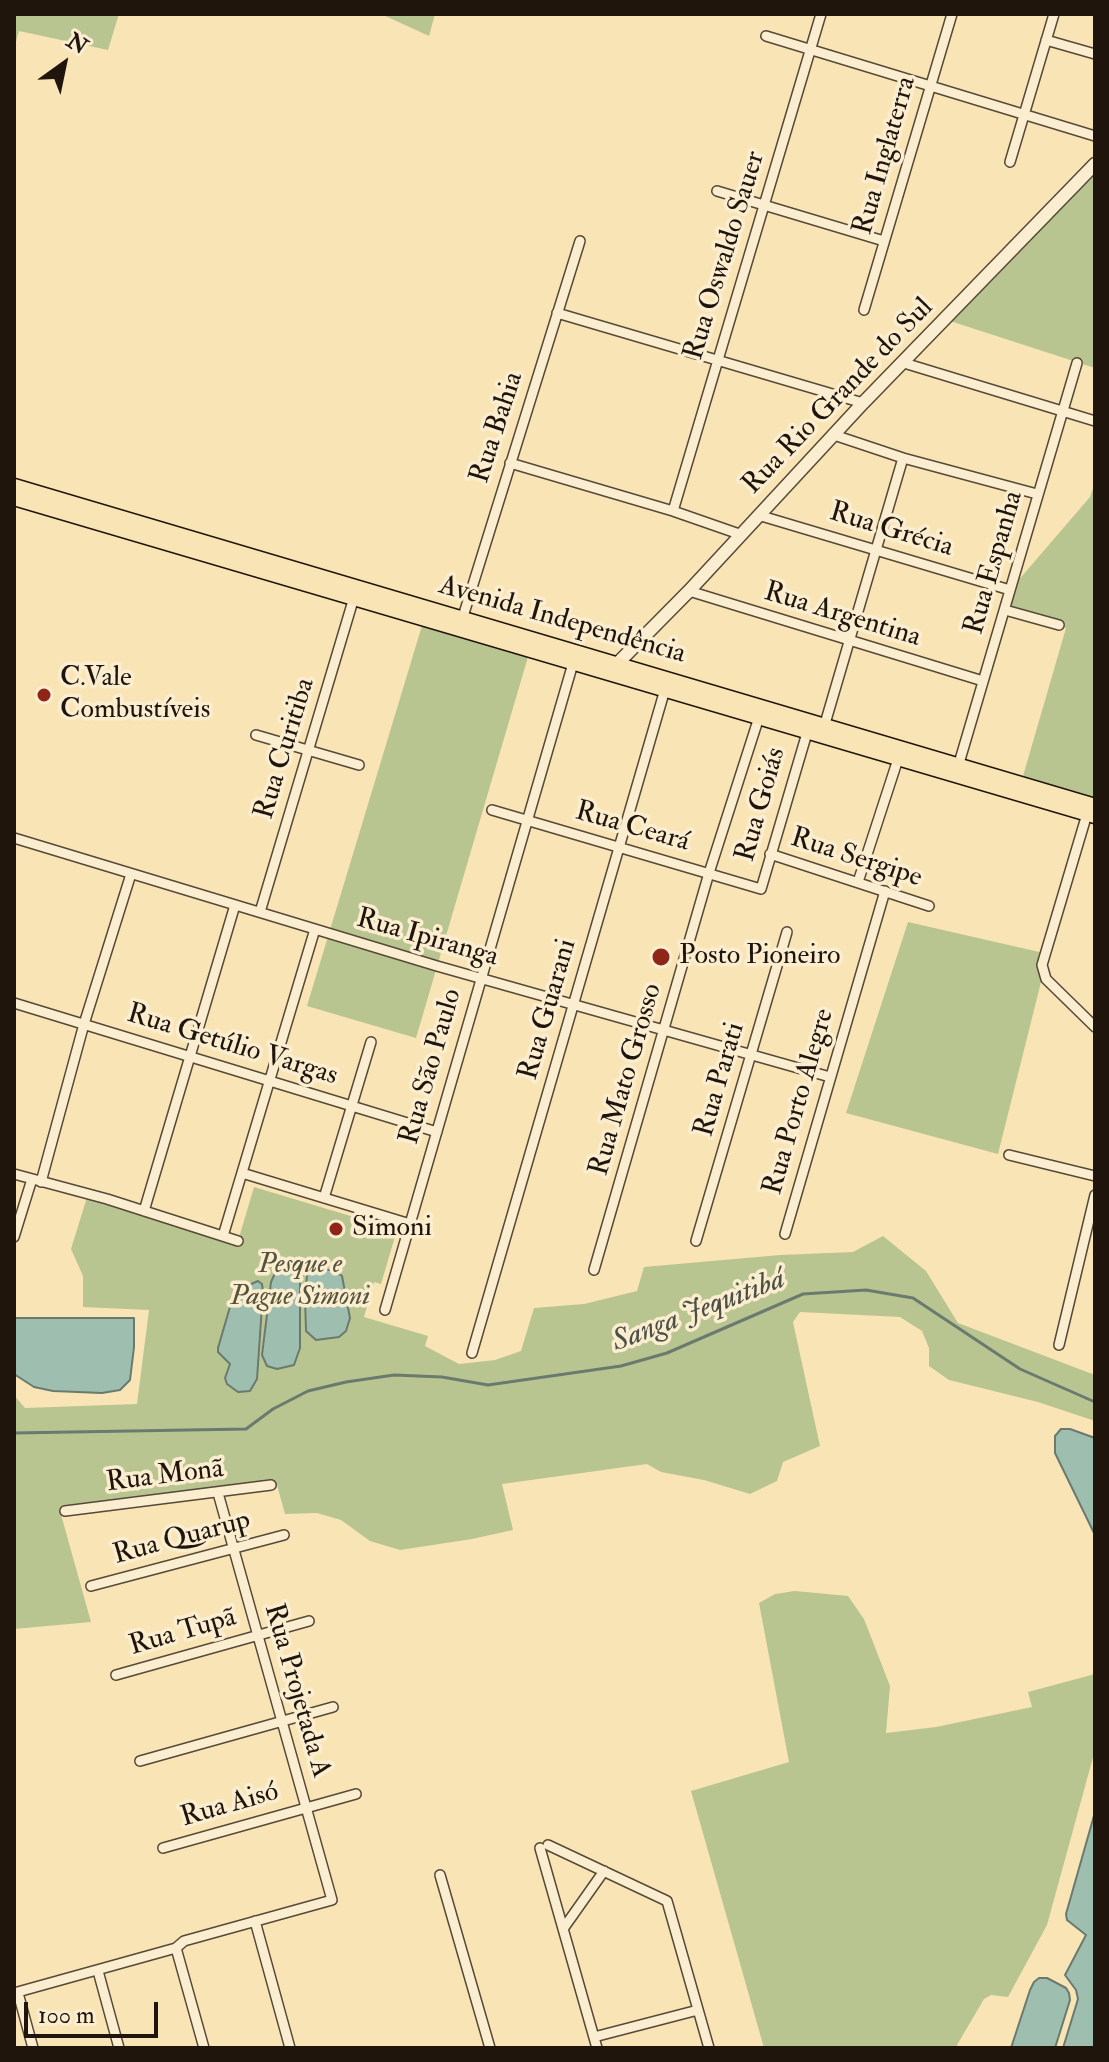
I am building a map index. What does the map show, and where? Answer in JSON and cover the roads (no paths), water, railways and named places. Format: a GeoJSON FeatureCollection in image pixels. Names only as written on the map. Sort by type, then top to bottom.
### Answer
{"type":"FeatureCollection","features":[{"type":"Feature","properties":{"kind":"main road","name":"Avenida Independência"},"geometry":{"type":"LineString","coordinates":[[14,486],[355,593],[1092,812]]}},
{"type":"Feature","properties":{"kind":"main road","name":"Avenida Independência"},"geometry":{"type":"LineString","coordinates":[[14,498],[306,578]]}},
{"type":"Feature","properties":{"kind":"street","name":"Rua Oswaldo Sauer"},"geometry":{"type":"LineString","coordinates":[[673,511],[821,14]]}},
{"type":"Feature","properties":{"kind":"street","name":"Rua Inglaterra"},"geometry":{"type":"LineString","coordinates":[[864,310],[952,14]]}},
{"type":"Feature","properties":{"kind":"street"},"geometry":{"type":"LineString","coordinates":[[1010,162],[1054,14]]}},
{"type":"Feature","properties":{"kind":"street"},"geometry":{"type":"LineString","coordinates":[[766,36],[1095,136]]}},
{"type":"Feature","properties":{"kind":"street"},"geometry":{"type":"LineString","coordinates":[[1046,40],[1095,54]]}},
{"type":"Feature","properties":{"kind":"street","name":"Rua Rio Grande do Sul"},"geometry":{"type":"LineString","coordinates":[[612,669],[742,535],[863,403],[1095,164]]}},
{"type":"Feature","properties":{"kind":"street"},"geometry":{"type":"LineString","coordinates":[[717,191],[884,241]]}},
{"type":"Feature","properties":{"kind":"street","name":"Rua Bahia"},"geometry":{"type":"LineString","coordinates":[[460,624],[580,241]]}},
{"type":"Feature","properties":{"kind":"street"},"geometry":{"type":"LineString","coordinates":[[557,313],[863,403]]}},
{"type":"Feature","properties":{"kind":"street"},"geometry":{"type":"LineString","coordinates":[[904,363],[1095,421]]}},
{"type":"Feature","properties":{"kind":"street","name":"Rua Espanha"},"geometry":{"type":"LineString","coordinates":[[957,770],[1077,363]]}},
{"type":"Feature","properties":{"kind":"street"},"geometry":{"type":"LineString","coordinates":[[834,435],[903,458],[1037,494]]}},
{"type":"Feature","properties":{"kind":"street","name":"Rua Goiás"},"geometry":{"type":"LineString","coordinates":[[761,889],[770,854],[849,642],[903,458]]}},
{"type":"Feature","properties":{"kind":"street"},"geometry":{"type":"LineString","coordinates":[[510,463],[673,511],[742,535]]}},
{"type":"Feature","properties":{"kind":"street","name":"Rua Grécia"},"geometry":{"type":"LineString","coordinates":[[758,515],[1010,590]]}},
{"type":"Feature","properties":{"kind":"street","name":"Rua Argentina"},"geometry":{"type":"LineString","coordinates":[[689,591],[983,681]]}},
{"type":"Feature","properties":{"kind":"street","name":"Rua Curitiba"},"geometry":{"type":"LineString","coordinates":[[260,912],[355,593]]}},
{"type":"Feature","properties":{"kind":"street"},"geometry":{"type":"LineString","coordinates":[[1005,610],[1059,625]]}},
{"type":"Feature","properties":{"kind":"street","name":"Rua São Paulo"},"geometry":{"type":"LineString","coordinates":[[385,1310],[575,658]]}},
{"type":"Feature","properties":{"kind":"street","name":"Rua Guarani"},"geometry":{"type":"LineString","coordinates":[[472,1353],[666,685]]}},
{"type":"Feature","properties":{"kind":"street","name":"Rua Mato Grosso"},"geometry":{"type":"LineString","coordinates":[[594,1270],[709,873],[760,712]]}},
{"type":"Feature","properties":{"kind":"street"},"geometry":{"type":"LineString","coordinates":[[256,735],[359,765]]}},
{"type":"Feature","properties":{"kind":"street"},"geometry":{"type":"LineString","coordinates":[[858,882],[899,754]]}},
{"type":"Feature","properties":{"kind":"street","name":"Rua Ceará"},"geometry":{"type":"LineString","coordinates":[[492,810],[761,889]]}},
{"type":"Feature","properties":{"kind":"street"},"geometry":{"type":"LineString","coordinates":[[1092,812],[1042,965],[1046,979],[1095,1027]]}},
{"type":"Feature","properties":{"kind":"street","name":"Rua Ipiranga"},"geometry":{"type":"LineString","coordinates":[[14,838],[481,978],[830,1077]]}},
{"type":"Feature","properties":{"kind":"street","name":"Rua Sergipe"},"geometry":{"type":"LineString","coordinates":[[770,854],[929,906]]}},
{"type":"Feature","properties":{"kind":"street"},"geometry":{"type":"LineString","coordinates":[[14,1237],[37,1181],[131,874]]}},
{"type":"Feature","properties":{"kind":"street","name":"Rua Porto Alegre"},"geometry":{"type":"LineString","coordinates":[[785,1234],[885,891]]}},
{"type":"Feature","properties":{"kind":"street"},"geometry":{"type":"LineString","coordinates":[[144,1211],[235,905]]}},
{"type":"Feature","properties":{"kind":"street"},"geometry":{"type":"LineString","coordinates":[[223,1236],[315,929]]}},
{"type":"Feature","properties":{"kind":"street","name":"Rua Parati"},"geometry":{"type":"LineString","coordinates":[[696,1241],[787,932]]}},
{"type":"Feature","properties":{"kind":"street","name":"Rua Getúlio Vargas"},"geometry":{"type":"LineString","coordinates":[[14,1003],[437,1132]]}},
{"type":"Feature","properties":{"kind":"street"},"geometry":{"type":"LineString","coordinates":[[324,1198],[371,1042]]}},
{"type":"Feature","properties":{"kind":"street"},"geometry":{"type":"LineString","coordinates":[[1009,1155],[1095,1176]]}},
{"type":"Feature","properties":{"kind":"street"},"geometry":{"type":"LineString","coordinates":[[242,1173],[410,1224]]}},
{"type":"Feature","properties":{"kind":"street"},"geometry":{"type":"LineString","coordinates":[[14,1174],[238,1241]]}},
{"type":"Feature","properties":{"kind":"street"},"geometry":{"type":"LineString","coordinates":[[1059,1345],[1095,1195]]}},
{"type":"Feature","properties":{"kind":"street","name":"Rua Monã"},"geometry":{"type":"LineString","coordinates":[[65,1511],[271,1485]]}},
{"type":"Feature","properties":{"kind":"street","name":"Rua Projetada A"},"geometry":{"type":"LineString","coordinates":[[218,1493],[332,1900],[255,1921]]}},
{"type":"Feature","properties":{"kind":"street","name":"Rua Quarup"},"geometry":{"type":"LineString","coordinates":[[91,1586],[284,1535]]}},
{"type":"Feature","properties":{"kind":"street","name":"Rua Tupã"},"geometry":{"type":"LineString","coordinates":[[116,1675],[309,1621]]}},
{"type":"Feature","properties":{"kind":"street"},"geometry":{"type":"LineString","coordinates":[[140,1761],[333,1707]]}},
{"type":"Feature","properties":{"kind":"street","name":"Rua Aisó"},"geometry":{"type":"LineString","coordinates":[[163,1848],[356,1794]]}},
{"type":"Feature","properties":{"kind":"street"},"geometry":{"type":"LineString","coordinates":[[698,2010],[596,2043],[563,1929],[544,1846],[667,1901],[709,2048]]}},
{"type":"Feature","properties":{"kind":"street"},"geometry":{"type":"LineString","coordinates":[[563,1929],[604,1871]]}},
{"type":"Feature","properties":{"kind":"street"},"geometry":{"type":"LineString","coordinates":[[440,1875],[490,2048]]}},
{"type":"Feature","properties":{"kind":"street"},"geometry":{"type":"LineString","coordinates":[[33,2048],[16,1993],[176,1948],[184,1941],[255,1921],[290,2048]]}},
{"type":"Feature","properties":{"kind":"street"},"geometry":{"type":"LineString","coordinates":[[176,1948],[204,2048]]}},
{"type":"Feature","properties":{"kind":"street"},"geometry":{"type":"LineString","coordinates":[[98,1971],[119,2048]]}},
{"type":"Feature","properties":{"kind":"waterway","name":"Sanga Jequitibá"},"geometry":{"type":"LineString","coordinates":[[14,1433],[246,1429],[273,1409],[308,1391],[346,1382],[394,1375],[442,1377],[488,1385],[621,1366],[667,1353],[803,1294],[866,1290],[913,1298],[1020,1369],[1095,1402]]}},
{"type":"Feature","properties":{"kind":"place","name":"C.Vale Combustíveis"},"geometry":{"type":"Point","coordinates":[44,695]}},
{"type":"Feature","properties":{"kind":"place","name":"Posto Pioneiro"},"geometry":{"type":"Point","coordinates":[661,957]}},
{"type":"Feature","properties":{"kind":"place","name":"Simoni"},"geometry":{"type":"Point","coordinates":[336,1229]}},
{"type":"Feature","properties":{"kind":"park label","name":"Pesque e Pague Simoni"},"geometry":{"type":"Point","coordinates":[300,1282]}}]}
